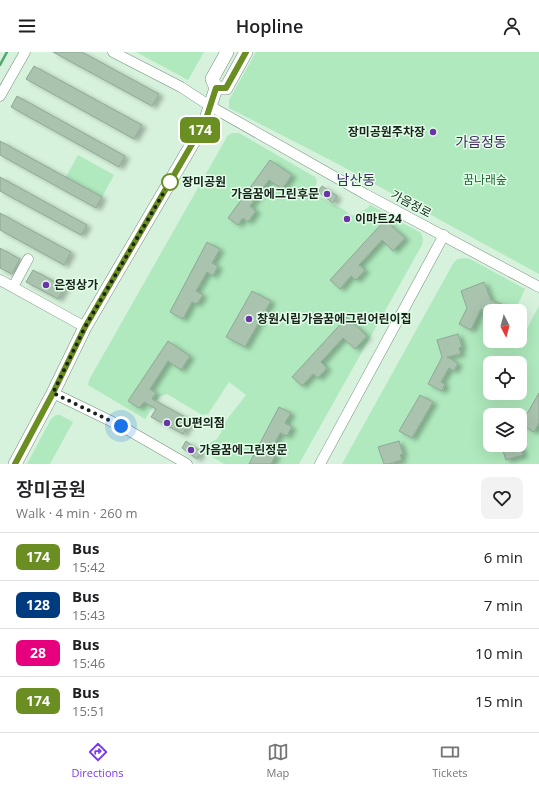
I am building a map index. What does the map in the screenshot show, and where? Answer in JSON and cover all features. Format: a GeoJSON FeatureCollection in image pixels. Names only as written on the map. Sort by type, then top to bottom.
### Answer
{"type":"FeatureCollection","features":[{"type":"Feature","properties":{"kind":"main road"},"geometry":{"type":"LineString","coordinates":[[15,464],[53,393],[85,327],[205,122],[216,88],[212,79],[227,52]]}},
{"type":"Feature","properties":{"kind":"main road"},"geometry":{"type":"LineString","coordinates":[[216,88],[226,88],[246,52]]}},
{"type":"Feature","properties":{"kind":"street"},"geometry":{"type":"LineString","coordinates":[[0,96],[25,52]]}},
{"type":"Feature","properties":{"kind":"street","name":"가음정로"},"geometry":{"type":"LineString","coordinates":[[113,52],[181,87],[210,106],[365,194],[539,287]]}},
{"type":"Feature","properties":{"kind":"street"},"geometry":{"type":"LineString","coordinates":[[320,464],[444,235]]}},
{"type":"Feature","properties":{"kind":"street"},"geometry":{"type":"LineString","coordinates":[[13,287],[28,259]]}},
{"type":"Feature","properties":{"kind":"street"},"geometry":{"type":"LineString","coordinates":[[0,280],[85,327]]}},
{"type":"Feature","properties":{"kind":"street"},"geometry":{"type":"LineString","coordinates":[[53,393],[121,426],[187,464]]}},
{"type":"Feature","properties":{"kind":"green space"},"geometry":{"type":"Polygon","coordinates":[[[136,52],[204,52],[188,80],[136,52]]]}},
{"type":"Feature","properties":{"kind":"green space","name":"꿈나래숲"},"geometry":{"type":"Polygon","coordinates":[[[256,52],[539,52],[539,274],[338,164],[229,108],[229,100],[256,52]]]}},
{"type":"Feature","properties":{"kind":"green space"},"geometry":{"type":"Polygon","coordinates":[[[232,133],[239,133],[315,177],[317,181],[314,194],[343,209],[352,216],[368,208],[370,205],[421,233],[423,239],[422,245],[299,464],[224,464],[202,451],[206,445],[217,439],[221,433],[222,426],[246,395],[229,382],[208,414],[202,415],[167,394],[160,396],[145,419],[88,385],[89,380],[228,135],[232,133]]]}},
{"type":"Feature","properties":{"kind":"green space"},"geometry":{"type":"Polygon","coordinates":[[[78,155],[114,175],[102,197],[66,177],[78,155]]]}},
{"type":"Feature","properties":{"kind":"green space"},"geometry":{"type":"Polygon","coordinates":[[[458,259],[470,259],[525,289],[518,304],[483,304],[483,348],[527,348],[527,328],[539,306],[539,464],[342,464],[454,262],[458,259]]]}},
{"type":"Feature","properties":{"kind":"green space"},"geometry":{"type":"Polygon","coordinates":[[[56,415],[60,415],[73,422],[50,464],[27,464],[51,419],[56,415]]]}},
{"type":"Feature","properties":{"kind":"building"},"geometry":{"type":"Polygon","coordinates":[[[53,52],[82,52],[159,94],[152,106],[53,52]]]}},
{"type":"Feature","properties":{"kind":"building"},"geometry":{"type":"Polygon","coordinates":[[[34,66],[142,125],[134,139],[26,79],[34,66]]]}},
{"type":"Feature","properties":{"kind":"building"},"geometry":{"type":"Polygon","coordinates":[[[17,96],[125,156],[119,167],[11,107],[17,96]]]}},
{"type":"Feature","properties":{"kind":"building"},"geometry":{"type":"Polygon","coordinates":[[[0,141],[102,197],[96,208],[0,155],[0,141]]]}},
{"type":"Feature","properties":{"kind":"building"},"geometry":{"type":"Polygon","coordinates":[[[270,160],[292,175],[282,189],[269,180],[250,206],[256,211],[248,222],[243,218],[238,225],[228,218],[270,160]]]}},
{"type":"Feature","properties":{"kind":"building"},"geometry":{"type":"Polygon","coordinates":[[[0,177],[87,225],[81,235],[0,191],[0,177]]]}},
{"type":"Feature","properties":{"kind":"building","name":"가음꿈에그린후문"},"geometry":{"type":"Polygon","coordinates":[[[322,186],[337,196],[333,203],[318,192],[322,186]]]}},
{"type":"Feature","properties":{"kind":"building"},"geometry":{"type":"Polygon","coordinates":[[[0,213],[71,252],[64,265],[0,230],[0,213]]]}},
{"type":"Feature","properties":{"kind":"building"},"geometry":{"type":"Polygon","coordinates":[[[385,220],[405,238],[393,251],[382,240],[359,265],[365,270],[356,280],[351,276],[340,289],[330,280],[385,220]]]}},
{"type":"Feature","properties":{"kind":"building"},"geometry":{"type":"Polygon","coordinates":[[[207,242],[220,249],[212,263],[218,266],[213,276],[207,272],[196,291],[203,295],[197,304],[192,302],[183,319],[170,312],[207,242]]]}},
{"type":"Feature","properties":{"kind":"building"},"geometry":{"type":"Polygon","coordinates":[[[0,248],[20,259],[12,274],[0,268],[0,248]]]}},
{"type":"Feature","properties":{"kind":"building","name":"은정상가"},"geometry":{"type":"Polygon","coordinates":[[[33,270],[65,287],[58,299],[26,282],[33,270]]]}},
{"type":"Feature","properties":{"kind":"building"},"geometry":{"type":"Polygon","coordinates":[[[484,282],[491,300],[501,304],[483,304],[483,310],[481,309],[471,330],[459,324],[467,308],[461,291],[484,282]]]}},
{"type":"Feature","properties":{"kind":"building","name":"창원시립가음꿈에그린어린이집"},"geometry":{"type":"Polygon","coordinates":[[[252,291],[271,301],[245,347],[226,337],[252,291]]]}},
{"type":"Feature","properties":{"kind":"building"},"geometry":{"type":"Polygon","coordinates":[[[347,317],[367,336],[355,349],[343,338],[321,362],[327,368],[318,378],[313,374],[302,386],[292,377],[347,317]]]}},
{"type":"Feature","properties":{"kind":"building"},"geometry":{"type":"Polygon","coordinates":[[[458,334],[462,347],[459,348],[461,354],[447,357],[458,363],[454,371],[449,368],[441,382],[445,384],[442,391],[428,384],[442,357],[437,340],[458,334]]]}},
{"type":"Feature","properties":{"kind":"building"},"geometry":{"type":"Polygon","coordinates":[[[168,341],[190,356],[181,370],[168,361],[150,389],[156,393],[152,399],[191,420],[183,434],[151,417],[156,409],[144,402],[139,408],[128,401],[168,341]]]}},
{"type":"Feature","properties":{"kind":"building"},"geometry":{"type":"Polygon","coordinates":[[[539,393],[539,423],[534,432],[527,428],[527,414],[539,393]]]}},
{"type":"Feature","properties":{"kind":"building"},"geometry":{"type":"Polygon","coordinates":[[[420,395],[433,402],[412,438],[399,431],[420,395]]]}},
{"type":"Feature","properties":{"kind":"building"},"geometry":{"type":"Polygon","coordinates":[[[279,407],[291,413],[285,423],[292,427],[287,436],[280,433],[270,452],[276,455],[271,464],[249,464],[279,407]]]}},
{"type":"Feature","properties":{"kind":"building","name":"가음꿈에그린정문"},"geometry":{"type":"Polygon","coordinates":[[[186,441],[201,452],[197,459],[182,448],[186,441]]]}},
{"type":"Feature","properties":{"kind":"building"},"geometry":{"type":"Polygon","coordinates":[[[399,441],[403,454],[400,455],[402,460],[384,464],[378,447],[399,441]]]}},
{"type":"Feature","properties":{"kind":"building"},"geometry":{"type":"Polygon","coordinates":[[[503,452],[522,452],[523,455],[506,460],[503,452]]]}},
{"type":"Feature","properties":{"kind":"waterway"},"geometry":{"type":"LineString","coordinates":[[0,65],[7,52]]}},
{"type":"Feature","properties":{"kind":"bus line","name":"174"},"geometry":{"type":"LineString","coordinates":[[15,464],[53,393],[85,327],[205,122],[216,88],[226,88],[246,52]]}},
{"type":"Feature","properties":{"kind":"place","name":"장미공원주차장"},"geometry":{"type":"Point","coordinates":[433,132]}},
{"type":"Feature","properties":{"kind":"place","name":"장미공원"},"geometry":{"type":"Point","coordinates":[170,182]}},
{"type":"Feature","properties":{"kind":"place","name":"가음꿈에그린후문"},"geometry":{"type":"Point","coordinates":[327,194]}},
{"type":"Feature","properties":{"kind":"place","name":"이마트24"},"geometry":{"type":"Point","coordinates":[347,219]}},
{"type":"Feature","properties":{"kind":"place","name":"은정상가"},"geometry":{"type":"Point","coordinates":[46,285]}},
{"type":"Feature","properties":{"kind":"place","name":"창원시립가음꿈에그린어린이집"},"geometry":{"type":"Point","coordinates":[249,319]}},
{"type":"Feature","properties":{"kind":"place","name":"CU편의점"},"geometry":{"type":"Point","coordinates":[167,423]}},
{"type":"Feature","properties":{"kind":"place","name":"가음꿈에그린정문"},"geometry":{"type":"Point","coordinates":[191,450]}},
{"type":"Feature","properties":{"kind":"district","name":"가음정동"},"geometry":{"type":"Point","coordinates":[481,142]}},
{"type":"Feature","properties":{"kind":"district","name":"남산동"},"geometry":{"type":"Point","coordinates":[356,180]}},
{"type":"Feature","properties":{"kind":"route"},"geometry":{"type":"LineString","coordinates":[[121,426],[53,393],[85,327],[174,175],[170,182]]}}]}
